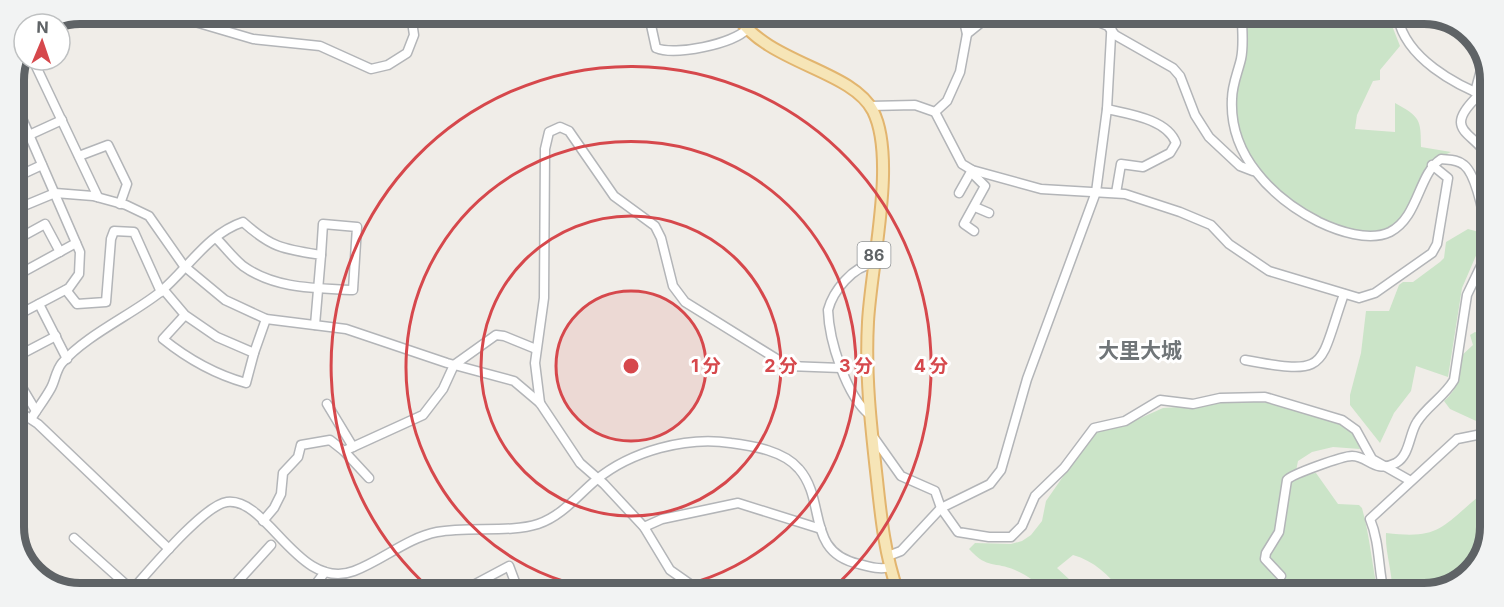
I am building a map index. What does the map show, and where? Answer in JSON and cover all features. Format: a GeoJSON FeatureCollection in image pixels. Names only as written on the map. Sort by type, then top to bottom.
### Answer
{"type":"FeatureCollection","features":[{"type":"Feature","properties":{"kind":"main road","name":"86"},"geometry":{"type":"LineString","coordinates":[[743,24],[747,30],[796,63],[834,79],[870,106],[883,136],[885,163],[873,264],[867,362],[872,435],[889,562],[895,583]]}},
{"type":"Feature","properties":{"kind":"street"},"geometry":{"type":"LineString","coordinates":[[202,24],[253,39],[320,46],[372,69],[388,65],[407,53],[414,35],[412,24]]}},
{"type":"Feature","properties":{"kind":"street"},"geometry":{"type":"LineString","coordinates":[[651,24],[656,48],[668,52],[732,41],[747,30]]}},
{"type":"Feature","properties":{"kind":"street"},"geometry":{"type":"LineString","coordinates":[[935,112],[947,101],[960,72],[968,34],[965,24]]}},
{"type":"Feature","properties":{"kind":"street"},"geometry":{"type":"LineString","coordinates":[[968,34],[980,24]]}},
{"type":"Feature","properties":{"kind":"street"},"geometry":{"type":"LineString","coordinates":[[1099,24],[1173,68],[1180,76],[1195,115],[1209,137],[1240,166],[1253,171],[1308,216],[1352,232],[1376,236],[1389,232],[1406,217],[1427,179],[1431,165],[1441,159],[1462,163],[1469,170],[1480,201]]}},
{"type":"Feature","properties":{"kind":"street"},"geometry":{"type":"LineString","coordinates":[[138,583],[205,514],[227,502],[247,506],[301,559],[325,572],[352,572],[423,535],[441,531],[536,525],[555,516],[598,478],[635,457],[664,448],[715,442],[745,446],[786,457],[799,468],[808,486],[828,547],[843,559],[875,568],[889,562],[941,508],[990,484],[1001,470],[1028,379],[1096,192],[1107,110],[1111,24]]}},
{"type":"Feature","properties":{"kind":"street"},"geometry":{"type":"LineString","coordinates":[[1242,24],[1243,50],[1233,84],[1232,109],[1239,145],[1253,171]]}},
{"type":"Feature","properties":{"kind":"street"},"geometry":{"type":"LineString","coordinates":[[1399,24],[1400,29],[1423,59],[1480,94]]}},
{"type":"Feature","properties":{"kind":"street"},"geometry":{"type":"LineString","coordinates":[[39,72],[98,197]]}},
{"type":"Feature","properties":{"kind":"street"},"geometry":{"type":"LineString","coordinates":[[1480,78],[1477,93],[1462,115],[1461,126],[1467,137],[1480,145]]}},
{"type":"Feature","properties":{"kind":"street"},"geometry":{"type":"LineString","coordinates":[[870,106],[915,105],[935,112],[962,164],[972,171],[985,186],[964,224],[974,231]]}},
{"type":"Feature","properties":{"kind":"street"},"geometry":{"type":"LineString","coordinates":[[1107,110],[1149,121],[1171,135],[1176,143],[1170,153],[1143,166],[1121,164],[1116,193]]}},
{"type":"Feature","properties":{"kind":"street"},"geometry":{"type":"LineString","coordinates":[[24,137],[62,120]]}},
{"type":"Feature","properties":{"kind":"street"},"geometry":{"type":"LineString","coordinates":[[24,126],[80,252],[79,274],[66,290],[24,311]]}},
{"type":"Feature","properties":{"kind":"street"},"geometry":{"type":"LineString","coordinates":[[540,403],[535,376],[536,349],[544,298],[546,149],[549,132],[560,126],[569,131],[614,196],[655,226],[661,238],[673,286],[685,302],[788,366],[841,368]]}},
{"type":"Feature","properties":{"kind":"street"},"geometry":{"type":"LineString","coordinates":[[79,156],[108,145],[127,184],[120,204]]}},
{"type":"Feature","properties":{"kind":"street"},"geometry":{"type":"LineString","coordinates":[[24,173],[42,165]]}},
{"type":"Feature","properties":{"kind":"street"},"geometry":{"type":"LineString","coordinates":[[972,171],[1041,189],[1116,193],[1195,217],[1211,225],[1229,244],[1269,271],[1344,294],[1367,298],[1432,253],[1437,244],[1448,178],[1431,165]]}},
{"type":"Feature","properties":{"kind":"street"},"geometry":{"type":"LineString","coordinates":[[960,193],[972,171]]}},
{"type":"Feature","properties":{"kind":"street"},"geometry":{"type":"LineString","coordinates":[[24,206],[55,194],[98,197],[120,204],[149,216],[184,266],[225,300],[266,319],[346,329],[454,365],[514,381],[540,403],[574,455],[644,527],[670,570],[689,583]]}},
{"type":"Feature","properties":{"kind":"street"},"geometry":{"type":"LineString","coordinates":[[975,207],[989,213]]}},
{"type":"Feature","properties":{"kind":"street"},"geometry":{"type":"LineString","coordinates":[[31,419],[51,387],[61,364],[162,291],[184,266],[231,226],[243,222],[280,249],[321,255]]}},
{"type":"Feature","properties":{"kind":"street"},"geometry":{"type":"LineString","coordinates":[[24,236],[45,224],[60,252]]}},
{"type":"Feature","properties":{"kind":"street"},"geometry":{"type":"LineString","coordinates":[[216,238],[242,265],[259,276],[290,286],[318,288],[353,290],[357,227],[323,224],[321,255],[318,288],[315,325]]}},
{"type":"Feature","properties":{"kind":"street"},"geometry":{"type":"LineString","coordinates":[[66,290],[77,304],[106,302],[111,239],[114,231],[134,232],[162,291],[185,315],[217,337],[254,353]]}},
{"type":"Feature","properties":{"kind":"street"},"geometry":{"type":"LineString","coordinates":[[24,272],[76,243]]}},
{"type":"Feature","properties":{"kind":"street"},"geometry":{"type":"LineString","coordinates":[[870,415],[858,404],[841,368],[829,318],[830,302],[845,281],[866,266],[873,264]]}},
{"type":"Feature","properties":{"kind":"street"},"geometry":{"type":"LineString","coordinates":[[1281,576],[1265,559],[1266,553],[1279,532],[1287,480],[1290,476],[1353,456],[1383,467],[1393,464],[1404,456],[1417,422],[1447,392],[1454,380],[1467,295],[1480,267]]}},
{"type":"Feature","properties":{"kind":"street"},"geometry":{"type":"LineString","coordinates":[[1245,360],[1295,369],[1318,360],[1328,348],[1344,294]]}},
{"type":"Feature","properties":{"kind":"street"},"geometry":{"type":"LineString","coordinates":[[39,304],[68,359]]}},
{"type":"Feature","properties":{"kind":"street"},"geometry":{"type":"LineString","coordinates":[[185,315],[163,339],[201,366],[218,375],[246,383],[266,319]]}},
{"type":"Feature","properties":{"kind":"street"},"geometry":{"type":"LineString","coordinates":[[344,451],[423,416],[443,389],[454,365],[496,335],[536,349]]}},
{"type":"Feature","properties":{"kind":"street"},"geometry":{"type":"LineString","coordinates":[[24,353],[56,336]]}},
{"type":"Feature","properties":{"kind":"street"},"geometry":{"type":"LineString","coordinates":[[24,391],[36,411]]}},
{"type":"Feature","properties":{"kind":"street"},"geometry":{"type":"LineString","coordinates":[[872,435],[901,476],[934,491],[941,508],[958,532],[965,535],[1011,537],[1020,531],[1035,496],[1064,468],[1094,428],[1125,421],[1152,402],[1167,399],[1193,404],[1231,397],[1278,400],[1352,425],[1372,459],[1409,480]]}},
{"type":"Feature","properties":{"kind":"street"},"geometry":{"type":"LineString","coordinates":[[327,404],[353,447]]}},
{"type":"Feature","properties":{"kind":"street"},"geometry":{"type":"LineString","coordinates":[[24,416],[31,419],[170,549]]}},
{"type":"Feature","properties":{"kind":"street"},"geometry":{"type":"LineString","coordinates":[[1382,583],[1378,538],[1370,519],[1409,480],[1457,439],[1480,434]]}},
{"type":"Feature","properties":{"kind":"street"},"geometry":{"type":"LineString","coordinates":[[263,521],[274,508],[281,494],[283,473],[298,457],[302,445],[330,440],[344,451],[369,478]]}},
{"type":"Feature","properties":{"kind":"street"},"geometry":{"type":"LineString","coordinates":[[644,527],[662,519],[738,503],[821,529]]}},
{"type":"Feature","properties":{"kind":"street"},"geometry":{"type":"LineString","coordinates":[[74,538],[125,583]]}},
{"type":"Feature","properties":{"kind":"street"},"geometry":{"type":"LineString","coordinates":[[236,583],[271,545]]}},
{"type":"Feature","properties":{"kind":"street"},"geometry":{"type":"LineString","coordinates":[[477,583],[509,566],[515,583]]}},
{"type":"Feature","properties":{"kind":"street"},"geometry":{"type":"LineString","coordinates":[[317,583],[325,572]]}},
{"type":"Feature","properties":{"kind":"green space"},"geometry":{"type":"Polygon","coordinates":[[[1246,24],[1391,24],[1400,46],[1380,70],[1380,80],[1373,81],[1357,115],[1355,129],[1395,132],[1395,103],[1410,112],[1417,120],[1421,147],[1451,152],[1428,163],[1416,197],[1394,226],[1376,233],[1355,232],[1332,224],[1308,212],[1286,196],[1251,160],[1240,138],[1235,103],[1236,90],[1243,68],[1246,24]]]}},
{"type":"Feature","properties":{"kind":"green space"},"geometry":{"type":"Polygon","coordinates":[[[1468,229],[1479,232],[1478,251],[1462,288],[1448,377],[1416,366],[1411,391],[1394,413],[1380,443],[1350,405],[1350,395],[1361,353],[1366,311],[1389,311],[1399,285],[1403,282],[1413,282],[1440,262],[1444,258],[1446,242],[1468,229]]]}},
{"type":"Feature","properties":{"kind":"green space"},"geometry":{"type":"Polygon","coordinates":[[[1475,332],[1480,334],[1480,423],[1450,409],[1444,401],[1455,387],[1459,376],[1459,358],[1473,345],[1470,335],[1475,332]]]}},
{"type":"Feature","properties":{"kind":"green space"},"geometry":{"type":"Polygon","coordinates":[[[1226,399],[1291,405],[1351,426],[1360,449],[1333,447],[1312,452],[1298,461],[1296,471],[1301,474],[1316,473],[1338,504],[1359,505],[1362,508],[1376,583],[1114,583],[1100,569],[1073,555],[1057,568],[1073,583],[1037,583],[1008,567],[981,560],[969,549],[975,543],[1011,544],[1031,535],[1042,521],[1046,501],[1094,432],[1134,421],[1163,408],[1194,406],[1226,399]]]}},
{"type":"Feature","properties":{"kind":"green space"},"geometry":{"type":"Polygon","coordinates":[[[1480,497],[1479,538],[1466,564],[1449,577],[1431,583],[1391,583],[1386,533],[1428,533],[1446,524],[1480,497]]]}},
{"type":"Feature","properties":{"kind":"district","name":"大里大城"},"geometry":{"type":"Point","coordinates":[1140,351]}}]}
